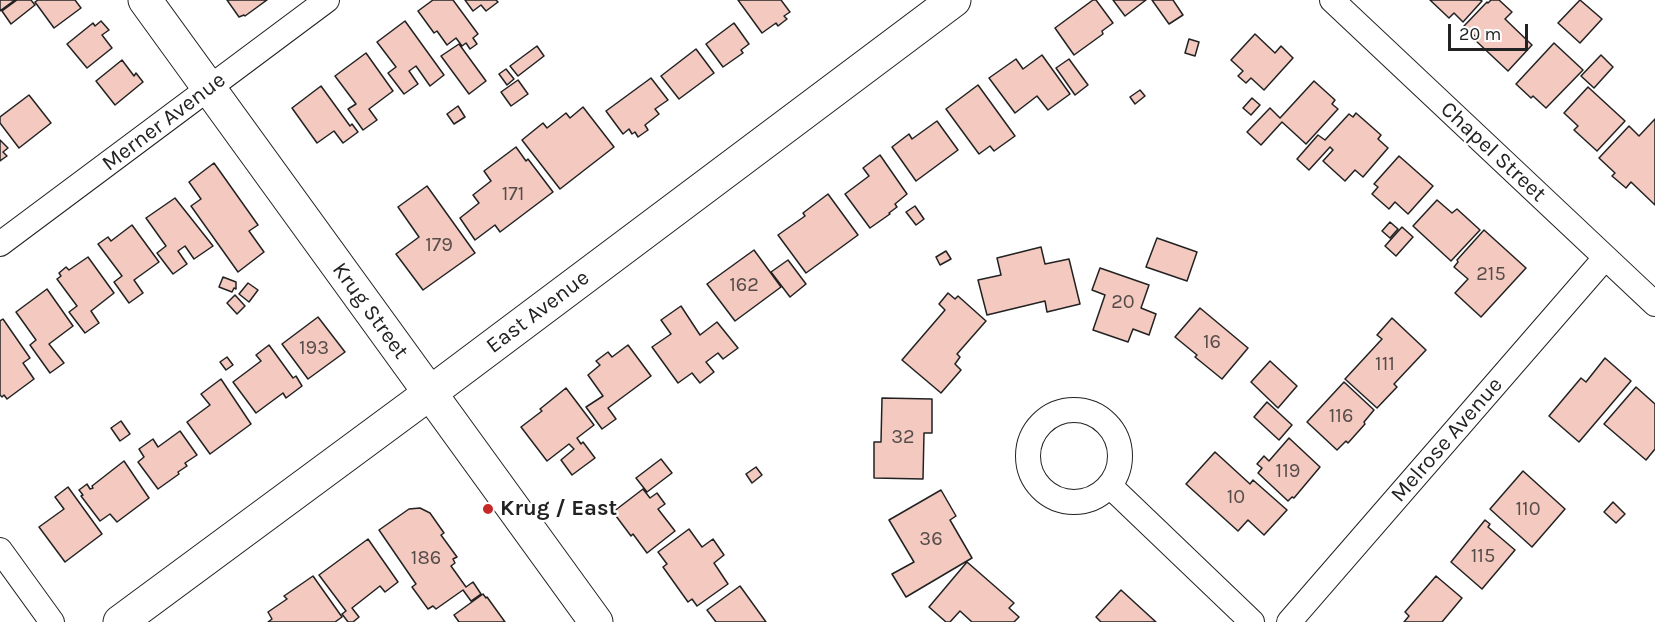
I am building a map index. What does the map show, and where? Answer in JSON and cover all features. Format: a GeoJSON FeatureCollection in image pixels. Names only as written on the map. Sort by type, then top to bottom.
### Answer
{"type":"FeatureCollection","features":[{"type":"Feature","properties":{"kind":"street","name":"Krug Street"},"geometry":{"type":"LineString","coordinates":[[145,0],[596,622]]}},
{"type":"Feature","properties":{"kind":"street","name":"Merner Avenue"},"geometry":{"type":"LineString","coordinates":[[0,244],[327,0]]}},
{"type":"Feature","properties":{"kind":"street","name":"East Avenue"},"geometry":{"type":"LineString","coordinates":[[120,622],[954,0]]}},
{"type":"Feature","properties":{"kind":"street","name":"Chapel Street"},"geometry":{"type":"LineString","coordinates":[[1332,0],[1655,304]]}},
{"type":"Feature","properties":{"kind":"street","name":"Melrose Avenue"},"geometry":{"type":"LineString","coordinates":[[1289,622],[1605,258]]}},
{"type":"Feature","properties":{"kind":"street"},"geometry":{"type":"LineString","coordinates":[[1110,486],[1252,622]]}},
{"type":"Feature","properties":{"kind":"street"},"geometry":{"type":"LineString","coordinates":[[0,550],[52,622]]}},
{"type":"Feature","properties":{"kind":"building"},"geometry":{"type":"Polygon","coordinates":[[[0,0],[15,0],[0,11],[0,0]]]}},
{"type":"Feature","properties":{"kind":"building"},"geometry":{"type":"Polygon","coordinates":[[[17,0],[31,0],[35,5],[11,24],[2,11],[17,0]]]}},
{"type":"Feature","properties":{"kind":"building"},"geometry":{"type":"Polygon","coordinates":[[[38,0],[75,0],[81,8],[54,28],[35,2],[38,0]]]}},
{"type":"Feature","properties":{"kind":"building"},"geometry":{"type":"Polygon","coordinates":[[[227,0],[267,0],[245,16],[239,17],[227,0]]]}},
{"type":"Feature","properties":{"kind":"building"},"geometry":{"type":"Polygon","coordinates":[[[433,0],[453,0],[478,34],[473,38],[477,44],[470,49],[466,43],[462,46],[456,38],[447,45],[437,31],[434,33],[418,11],[433,0]]]}},
{"type":"Feature","properties":{"kind":"building"},"geometry":{"type":"Polygon","coordinates":[[[465,0],[496,0],[498,2],[486,11],[481,5],[473,11],[465,0]]]}},
{"type":"Feature","properties":{"kind":"building"},"geometry":{"type":"Polygon","coordinates":[[[738,0],[781,0],[790,12],[784,16],[787,19],[778,26],[776,23],[762,33],[738,0]]]}},
{"type":"Feature","properties":{"kind":"building"},"geometry":{"type":"Polygon","coordinates":[[[1096,0],[1113,23],[1102,31],[1103,34],[1074,55],[1055,28],[1096,0]]]}},
{"type":"Feature","properties":{"kind":"building"},"geometry":{"type":"Polygon","coordinates":[[[1113,0],[1146,0],[1125,16],[1113,0]]]}},
{"type":"Feature","properties":{"kind":"building"},"geometry":{"type":"Polygon","coordinates":[[[1152,0],[1173,0],[1183,15],[1169,24],[1152,0]]]}},
{"type":"Feature","properties":{"kind":"building"},"geometry":{"type":"Polygon","coordinates":[[[1430,0],[1482,1],[1463,22],[1454,13],[1449,18],[1430,0]]]}},
{"type":"Feature","properties":{"kind":"building"},"geometry":{"type":"Polygon","coordinates":[[[1491,0],[1499,0],[1512,12],[1505,19],[1532,45],[1508,71],[1474,39],[1476,37],[1464,26],[1491,0]]]}},
{"type":"Feature","properties":{"kind":"building"},"geometry":{"type":"Polygon","coordinates":[[[1580,0],[1602,19],[1580,43],[1558,23],[1580,0]]]}},
{"type":"Feature","properties":{"kind":"building"},"geometry":{"type":"Polygon","coordinates":[[[101,21],[109,30],[102,35],[112,48],[87,68],[67,44],[93,23],[95,26],[101,21]]]}},
{"type":"Feature","properties":{"kind":"building"},"geometry":{"type":"Polygon","coordinates":[[[405,21],[444,75],[430,86],[416,66],[409,71],[418,84],[404,94],[388,73],[396,67],[377,42],[405,21]]]}},
{"type":"Feature","properties":{"kind":"building"},"geometry":{"type":"Polygon","coordinates":[[[734,23],[749,44],[741,50],[743,53],[723,67],[706,44],[734,23]]]}},
{"type":"Feature","properties":{"kind":"building"},"geometry":{"type":"Polygon","coordinates":[[[1255,34],[1275,53],[1281,46],[1293,58],[1264,90],[1251,78],[1246,83],[1238,76],[1243,71],[1231,60],[1255,34]]]}},
{"type":"Feature","properties":{"kind":"building"},"geometry":{"type":"Polygon","coordinates":[[[1189,39],[1199,42],[1195,56],[1185,53],[1189,39]]]}},
{"type":"Feature","properties":{"kind":"building"},"geometry":{"type":"Polygon","coordinates":[[[1554,43],[1583,70],[1546,108],[1516,84],[1554,43]]]}},
{"type":"Feature","properties":{"kind":"building"},"geometry":{"type":"Polygon","coordinates":[[[459,44],[486,81],[469,94],[441,56],[459,44]]]}},
{"type":"Feature","properties":{"kind":"building"},"geometry":{"type":"Polygon","coordinates":[[[537,46],[544,56],[518,76],[510,66],[537,46]]]}},
{"type":"Feature","properties":{"kind":"building"},"geometry":{"type":"Polygon","coordinates":[[[696,49],[714,73],[679,99],[661,76],[696,49]]]}},
{"type":"Feature","properties":{"kind":"building"},"geometry":{"type":"Polygon","coordinates":[[[366,53],[393,91],[369,109],[377,120],[363,130],[348,109],[356,104],[335,76],[366,53]]]}},
{"type":"Feature","properties":{"kind":"building"},"geometry":{"type":"Polygon","coordinates":[[[1042,55],[1070,94],[1048,110],[1037,96],[1015,113],[989,78],[1016,59],[1023,69],[1042,55]]]}},
{"type":"Feature","properties":{"kind":"building"},"geometry":{"type":"Polygon","coordinates":[[[1601,55],[1613,67],[1594,88],[1581,76],[1601,55]]]}},
{"type":"Feature","properties":{"kind":"building"},"geometry":{"type":"Polygon","coordinates":[[[1069,59],[1088,85],[1075,95],[1056,68],[1069,59]]]}},
{"type":"Feature","properties":{"kind":"building"},"geometry":{"type":"Polygon","coordinates":[[[122,60],[134,76],[136,73],[143,82],[115,105],[96,81],[122,60]]]}},
{"type":"Feature","properties":{"kind":"building"},"geometry":{"type":"Polygon","coordinates":[[[506,69],[514,79],[507,85],[499,74],[506,69]]]}},
{"type":"Feature","properties":{"kind":"building"},"geometry":{"type":"Polygon","coordinates":[[[651,78],[668,100],[655,109],[659,114],[645,125],[648,130],[638,137],[629,129],[623,134],[606,111],[651,78]]]}},
{"type":"Feature","properties":{"kind":"building"},"geometry":{"type":"Polygon","coordinates":[[[518,80],[528,94],[511,106],[501,92],[518,80]]]}},
{"type":"Feature","properties":{"kind":"building"},"geometry":{"type":"Polygon","coordinates":[[[1314,81],[1335,100],[1332,104],[1338,109],[1306,144],[1282,122],[1261,145],[1247,132],[1270,108],[1280,118],[1314,81]]]}},
{"type":"Feature","properties":{"kind":"building"},"geometry":{"type":"Polygon","coordinates":[[[978,85],[1015,136],[994,151],[990,146],[979,154],[946,109],[978,85]]]}},
{"type":"Feature","properties":{"kind":"building"},"geometry":{"type":"Polygon","coordinates":[[[321,86],[350,126],[352,124],[358,132],[343,143],[334,131],[317,143],[292,108],[321,86]]]}},
{"type":"Feature","properties":{"kind":"building"},"geometry":{"type":"Polygon","coordinates":[[[1588,87],[1625,121],[1597,151],[1574,130],[1578,126],[1564,113],[1588,87]]]}},
{"type":"Feature","properties":{"kind":"building"},"geometry":{"type":"Polygon","coordinates":[[[1140,90],[1145,96],[1135,104],[1130,97],[1140,90]]]}},
{"type":"Feature","properties":{"kind":"building"},"geometry":{"type":"Polygon","coordinates":[[[29,95],[51,123],[19,148],[0,123],[0,117],[29,95]]]}},
{"type":"Feature","properties":{"kind":"building"},"geometry":{"type":"Polygon","coordinates":[[[1252,98],[1260,105],[1251,115],[1243,108],[1252,98]]]}},
{"type":"Feature","properties":{"kind":"building"},"geometry":{"type":"Polygon","coordinates":[[[458,106],[465,117],[454,124],[447,114],[458,106]]]}},
{"type":"Feature","properties":{"kind":"building"},"geometry":{"type":"Polygon","coordinates":[[[583,107],[614,147],[560,189],[522,140],[543,123],[547,128],[566,113],[570,118],[583,107]]]}},
{"type":"Feature","properties":{"kind":"building"},"geometry":{"type":"Polygon","coordinates":[[[1356,113],[1381,135],[1378,139],[1388,148],[1363,177],[1355,170],[1345,181],[1323,161],[1333,150],[1330,147],[1309,170],[1297,159],[1318,135],[1325,140],[1349,114],[1353,117],[1356,113]]]}},
{"type":"Feature","properties":{"kind":"building"},"geometry":{"type":"Polygon","coordinates":[[[1655,119],[1655,205],[1631,182],[1626,188],[1612,176],[1615,173],[1599,158],[1629,126],[1639,136],[1655,119]]]}},
{"type":"Feature","properties":{"kind":"building"},"geometry":{"type":"Polygon","coordinates":[[[937,121],[958,150],[916,181],[892,147],[909,134],[912,139],[937,121]]]}},
{"type":"Feature","properties":{"kind":"building"},"geometry":{"type":"Polygon","coordinates":[[[0,140],[8,148],[3,152],[7,156],[0,161],[0,140]]]}},
{"type":"Feature","properties":{"kind":"building"},"geometry":{"type":"Polygon","coordinates":[[[516,147],[553,192],[500,232],[495,225],[475,240],[460,218],[479,203],[473,195],[491,181],[484,171],[516,147]]]}},
{"type":"Feature","properties":{"kind":"building"},"geometry":{"type":"Polygon","coordinates":[[[880,155],[907,194],[895,204],[897,207],[890,214],[870,228],[845,194],[869,176],[863,168],[880,155]]]}},
{"type":"Feature","properties":{"kind":"building"},"geometry":{"type":"Polygon","coordinates":[[[1399,156],[1433,186],[1408,214],[1395,202],[1389,209],[1372,194],[1378,187],[1374,184],[1399,156]]]}},
{"type":"Feature","properties":{"kind":"building"},"geometry":{"type":"Polygon","coordinates":[[[214,163],[258,225],[249,231],[264,252],[238,272],[191,206],[201,199],[189,182],[214,163]]]}},
{"type":"Feature","properties":{"kind":"building"},"geometry":{"type":"Polygon","coordinates":[[[427,186],[475,253],[423,290],[396,254],[419,237],[398,207],[427,186]]]}},
{"type":"Feature","properties":{"kind":"building"},"geometry":{"type":"Polygon","coordinates":[[[828,194],[858,235],[806,273],[778,235],[805,216],[803,213],[828,194]]]}},
{"type":"Feature","properties":{"kind":"building"},"geometry":{"type":"Polygon","coordinates":[[[175,198],[213,246],[194,259],[185,246],[178,251],[187,264],[173,274],[157,253],[166,246],[146,218],[175,198]]]}},
{"type":"Feature","properties":{"kind":"building"},"geometry":{"type":"Polygon","coordinates":[[[1437,200],[1452,213],[1457,209],[1480,230],[1451,261],[1413,226],[1437,200]]]}},
{"type":"Feature","properties":{"kind":"building"},"geometry":{"type":"Polygon","coordinates":[[[915,206],[924,219],[916,225],[906,212],[915,206]]]}},
{"type":"Feature","properties":{"kind":"building"},"geometry":{"type":"Polygon","coordinates":[[[1390,222],[1398,229],[1390,238],[1382,231],[1390,222]]]}},
{"type":"Feature","properties":{"kind":"building"},"geometry":{"type":"Polygon","coordinates":[[[132,225],[159,262],[134,280],[143,293],[129,303],[114,282],[122,276],[98,244],[108,237],[111,241],[132,225]]]}},
{"type":"Feature","properties":{"kind":"building"},"geometry":{"type":"Polygon","coordinates":[[[1402,227],[1413,237],[1396,256],[1385,246],[1402,227]]]}},
{"type":"Feature","properties":{"kind":"building"},"geometry":{"type":"Polygon","coordinates":[[[1484,230],[1526,268],[1481,317],[1455,293],[1468,279],[1454,267],[1457,260],[1484,230]]]}},
{"type":"Feature","properties":{"kind":"building"},"geometry":{"type":"Polygon","coordinates":[[[1157,238],[1197,252],[1187,281],[1146,267],[1157,238]]]}},
{"type":"Feature","properties":{"kind":"building"},"geometry":{"type":"Polygon","coordinates":[[[1041,247],[1045,264],[1069,259],[1080,304],[1047,312],[1045,301],[987,315],[978,280],[1001,275],[997,258],[1041,247]]]}},
{"type":"Feature","properties":{"kind":"building"},"geometry":{"type":"Polygon","coordinates":[[[754,250],[781,287],[735,321],[707,284],[754,250]]]}},
{"type":"Feature","properties":{"kind":"building"},"geometry":{"type":"Polygon","coordinates":[[[946,251],[951,259],[940,265],[936,257],[946,251]]]}},
{"type":"Feature","properties":{"kind":"building"},"geometry":{"type":"Polygon","coordinates":[[[88,257],[114,293],[91,311],[99,323],[85,333],[69,312],[77,306],[57,279],[61,276],[59,273],[66,267],[69,270],[88,257]]]}},
{"type":"Feature","properties":{"kind":"building"},"geometry":{"type":"Polygon","coordinates":[[[788,260],[806,284],[790,297],[771,272],[788,260]]]}},
{"type":"Feature","properties":{"kind":"building"},"geometry":{"type":"Polygon","coordinates":[[[1100,268],[1149,285],[1141,308],[1156,314],[1149,335],[1133,329],[1128,342],[1093,330],[1105,295],[1092,290],[1100,268]]]}},
{"type":"Feature","properties":{"kind":"building"},"geometry":{"type":"Polygon","coordinates":[[[223,277],[236,282],[236,289],[234,288],[232,292],[219,287],[223,277]]]}},
{"type":"Feature","properties":{"kind":"building"},"geometry":{"type":"Polygon","coordinates":[[[248,283],[258,290],[249,302],[239,294],[248,283]]]}},
{"type":"Feature","properties":{"kind":"building"},"geometry":{"type":"Polygon","coordinates":[[[47,289],[73,326],[49,344],[64,363],[50,373],[30,345],[36,340],[16,312],[47,289]]]}},
{"type":"Feature","properties":{"kind":"building"},"geometry":{"type":"Polygon","coordinates":[[[948,293],[955,299],[958,296],[986,321],[957,354],[960,357],[955,364],[961,370],[941,393],[902,360],[945,310],[939,304],[948,293]]]}},
{"type":"Feature","properties":{"kind":"building"},"geometry":{"type":"Polygon","coordinates":[[[235,295],[245,306],[237,314],[227,303],[235,295]]]}},
{"type":"Feature","properties":{"kind":"building"},"geometry":{"type":"Polygon","coordinates":[[[681,306],[700,335],[717,322],[738,348],[723,359],[718,353],[706,362],[714,372],[700,383],[692,373],[678,383],[652,347],[671,334],[661,320],[681,306]]]}},
{"type":"Feature","properties":{"kind":"building"},"geometry":{"type":"Polygon","coordinates":[[[1200,308],[1248,348],[1222,379],[1175,337],[1200,308]]]}},
{"type":"Feature","properties":{"kind":"building"},"geometry":{"type":"Polygon","coordinates":[[[318,317],[345,352],[308,379],[282,344],[318,317]]]}},
{"type":"Feature","properties":{"kind":"building"},"geometry":{"type":"Polygon","coordinates":[[[1392,318],[1426,350],[1394,384],[1397,387],[1377,408],[1345,379],[1382,339],[1377,335],[1392,318]]]}},
{"type":"Feature","properties":{"kind":"building"},"geometry":{"type":"Polygon","coordinates":[[[3,319],[30,358],[23,363],[34,379],[7,399],[4,395],[2,397],[0,395],[0,321],[3,319]]]}},
{"type":"Feature","properties":{"kind":"building"},"geometry":{"type":"Polygon","coordinates":[[[269,345],[293,378],[296,376],[302,386],[286,398],[283,393],[256,413],[233,382],[261,361],[256,355],[269,345]]]}},
{"type":"Feature","properties":{"kind":"building"},"geometry":{"type":"Polygon","coordinates":[[[628,345],[651,376],[608,408],[616,419],[602,429],[586,407],[603,396],[588,375],[600,365],[596,361],[608,352],[612,357],[628,345]]]}},
{"type":"Feature","properties":{"kind":"building"},"geometry":{"type":"Polygon","coordinates":[[[227,357],[233,365],[226,370],[220,362],[227,357]]]}},
{"type":"Feature","properties":{"kind":"building"},"geometry":{"type":"Polygon","coordinates":[[[1605,358],[1631,381],[1579,442],[1549,416],[1581,378],[1586,382],[1605,358]]]}},
{"type":"Feature","properties":{"kind":"building"},"geometry":{"type":"Polygon","coordinates":[[[1270,361],[1297,386],[1278,408],[1251,382],[1270,361]]]}},
{"type":"Feature","properties":{"kind":"building"},"geometry":{"type":"Polygon","coordinates":[[[221,379],[251,424],[210,454],[187,422],[210,405],[201,394],[221,379]]]}},
{"type":"Feature","properties":{"kind":"building"},"geometry":{"type":"Polygon","coordinates":[[[1344,382],[1374,410],[1348,443],[1346,441],[1337,450],[1307,422],[1344,382]]]}},
{"type":"Feature","properties":{"kind":"building"},"geometry":{"type":"Polygon","coordinates":[[[1636,387],[1655,404],[1655,449],[1646,460],[1604,424],[1636,387]]]}},
{"type":"Feature","properties":{"kind":"building"},"geometry":{"type":"Polygon","coordinates":[[[566,388],[594,425],[577,438],[595,458],[572,475],[561,460],[574,449],[569,444],[547,461],[521,427],[566,388]]]}},
{"type":"Feature","properties":{"kind":"building"},"geometry":{"type":"Polygon","coordinates":[[[882,398],[932,399],[932,433],[924,433],[923,479],[874,478],[874,442],[881,442],[882,398]]]}},
{"type":"Feature","properties":{"kind":"building"},"geometry":{"type":"Polygon","coordinates":[[[1267,402],[1292,425],[1279,440],[1254,417],[1267,402]]]}},
{"type":"Feature","properties":{"kind":"building"},"geometry":{"type":"Polygon","coordinates":[[[121,421],[130,434],[120,441],[111,428],[121,421]]]}},
{"type":"Feature","properties":{"kind":"building"},"geometry":{"type":"Polygon","coordinates":[[[180,431],[197,455],[185,463],[187,466],[178,472],[179,474],[158,489],[138,462],[144,457],[139,449],[153,439],[158,447],[180,431]]]}},
{"type":"Feature","properties":{"kind":"building"},"geometry":{"type":"Polygon","coordinates":[[[1289,438],[1320,467],[1294,498],[1288,501],[1258,473],[1262,468],[1257,464],[1264,456],[1269,461],[1289,438]]]}},
{"type":"Feature","properties":{"kind":"building"},"geometry":{"type":"Polygon","coordinates":[[[1215,452],[1250,484],[1253,480],[1287,510],[1264,535],[1248,520],[1238,531],[1186,484],[1215,452]]]}},
{"type":"Feature","properties":{"kind":"building"},"geometry":{"type":"Polygon","coordinates":[[[661,459],[672,473],[647,492],[636,478],[661,459]]]}},
{"type":"Feature","properties":{"kind":"building"},"geometry":{"type":"Polygon","coordinates":[[[124,461],[149,498],[117,522],[110,514],[100,521],[79,490],[87,484],[90,489],[93,488],[92,486],[124,461]]]}},
{"type":"Feature","properties":{"kind":"building"},"geometry":{"type":"Polygon","coordinates":[[[756,467],[762,475],[752,483],[746,474],[756,467]]]}},
{"type":"Feature","properties":{"kind":"building"},"geometry":{"type":"Polygon","coordinates":[[[1523,471],[1565,509],[1532,547],[1490,509],[1523,471]]]}},
{"type":"Feature","properties":{"kind":"building"},"geometry":{"type":"Polygon","coordinates":[[[68,487],[102,534],[65,562],[39,527],[64,509],[55,497],[68,487]]]}},
{"type":"Feature","properties":{"kind":"building"},"geometry":{"type":"Polygon","coordinates":[[[643,489],[650,498],[657,493],[665,504],[658,509],[675,531],[647,553],[613,512],[643,489]]]}},
{"type":"Feature","properties":{"kind":"building"},"geometry":{"type":"Polygon","coordinates":[[[941,490],[956,516],[950,520],[972,558],[906,597],[892,574],[914,562],[889,520],[941,490]]]}},
{"type":"Feature","properties":{"kind":"building"},"geometry":{"type":"Polygon","coordinates":[[[1613,502],[1625,514],[1616,523],[1604,512],[1613,502]]]}},
{"type":"Feature","properties":{"kind":"building"},"geometry":{"type":"Polygon","coordinates":[[[420,508],[430,513],[444,533],[441,535],[457,557],[453,559],[455,563],[451,566],[466,587],[473,582],[481,594],[471,601],[463,590],[436,609],[433,606],[428,609],[412,587],[416,584],[379,530],[409,509],[420,508]]]}},
{"type":"Feature","properties":{"kind":"building"},"geometry":{"type":"Polygon","coordinates":[[[1485,520],[1490,524],[1488,527],[1515,550],[1482,589],[1451,562],[1485,520]]]}},
{"type":"Feature","properties":{"kind":"building"},"geometry":{"type":"Polygon","coordinates":[[[689,529],[702,547],[713,539],[724,555],[714,563],[728,584],[697,606],[692,599],[688,602],[663,567],[667,564],[658,552],[689,529]]]}},
{"type":"Feature","properties":{"kind":"building"},"geometry":{"type":"Polygon","coordinates":[[[368,539],[398,582],[385,592],[380,586],[352,608],[359,617],[353,622],[348,622],[342,614],[346,611],[319,575],[368,539]]]}},
{"type":"Feature","properties":{"kind":"building"},"geometry":{"type":"Polygon","coordinates":[[[967,562],[1014,603],[1009,608],[1019,617],[1014,622],[972,622],[960,611],[950,622],[946,622],[929,607],[967,562]]]}},
{"type":"Feature","properties":{"kind":"building"},"geometry":{"type":"Polygon","coordinates":[[[313,576],[342,617],[335,622],[268,622],[272,619],[268,612],[287,599],[284,596],[313,576]]]}},
{"type":"Feature","properties":{"kind":"building"},"geometry":{"type":"Polygon","coordinates":[[[1436,576],[1462,598],[1442,622],[1404,622],[1409,616],[1405,612],[1436,576]]]}},
{"type":"Feature","properties":{"kind":"building"},"geometry":{"type":"Polygon","coordinates":[[[740,586],[766,622],[716,622],[707,610],[740,586]]]}},
{"type":"Feature","properties":{"kind":"building"},"geometry":{"type":"Polygon","coordinates":[[[1121,590],[1156,622],[1101,622],[1096,617],[1121,590]]]}},
{"type":"Feature","properties":{"kind":"building"},"geometry":{"type":"Polygon","coordinates":[[[483,594],[505,622],[459,622],[454,615],[483,594]]]}},
{"type":"Feature","properties":{"kind":"place","name":"Krug / East"},"geometry":{"type":"Point","coordinates":[488,509]}}]}
